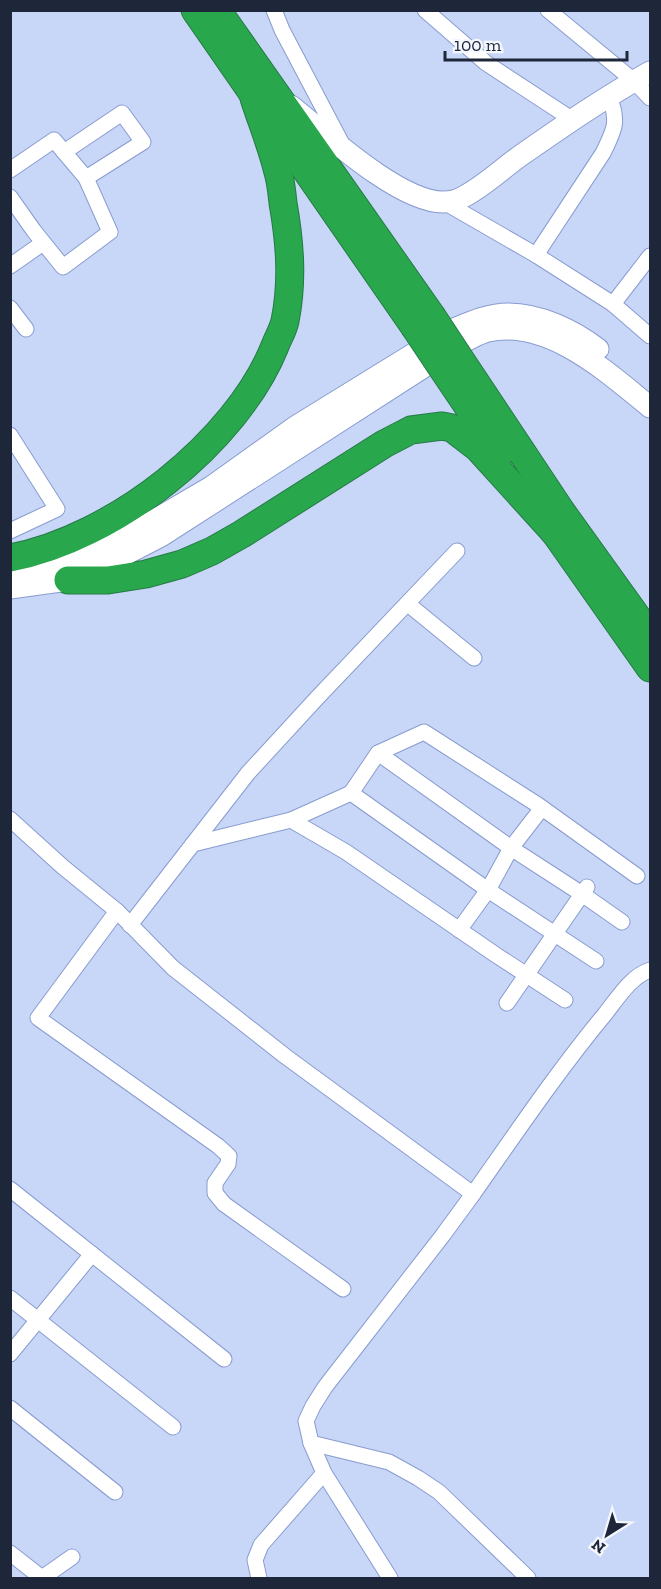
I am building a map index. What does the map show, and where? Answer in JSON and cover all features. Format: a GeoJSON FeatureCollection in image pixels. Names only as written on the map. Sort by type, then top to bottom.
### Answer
{"type":"FeatureCollection","features":[{"type":"Feature","properties":{"kind":"highway"},"geometry":{"type":"LineString","coordinates":[[195,10],[266,96],[423,321],[556,534],[651,668]]}},
{"type":"Feature","properties":{"kind":"highway"},"geometry":{"type":"LineString","coordinates":[[10,558],[25,556],[80,536],[139,502],[181,469],[230,420],[248,398],[267,365],[285,323],[290,283],[289,239],[266,96],[218,10]]}},
{"type":"Feature","properties":{"kind":"highway"},"geometry":{"type":"LineString","coordinates":[[451,363],[651,635]]}},
{"type":"Feature","properties":{"kind":"highway"},"geometry":{"type":"LineString","coordinates":[[68,580],[108,580],[146,574],[182,564],[212,551],[252,528],[384,444],[411,430],[442,426],[452,428],[478,448],[556,534]]}},
{"type":"Feature","properties":{"kind":"highway"},"geometry":{"type":"LineString","coordinates":[[593,554],[651,610]]}},
{"type":"Feature","properties":{"kind":"main road"},"geometry":{"type":"LineString","coordinates":[[266,96],[396,186],[422,198],[444,202],[462,198],[478,188],[573,120],[643,76]]}},
{"type":"Feature","properties":{"kind":"main road"},"geometry":{"type":"LineString","coordinates":[[10,572],[69,559],[131,534],[211,487],[305,421],[454,329],[481,319],[506,314],[524,315],[570,331],[591,343],[651,390]]}},
{"type":"Feature","properties":{"kind":"main road"},"geometry":{"type":"LineString","coordinates":[[10,588],[68,580],[101,567],[161,536],[447,352],[489,331],[517,330],[560,343],[597,364],[651,407]]}},
{"type":"Feature","properties":{"kind":"street"},"geometry":{"type":"LineString","coordinates":[[274,10],[282,30],[345,150]]}},
{"type":"Feature","properties":{"kind":"street"},"geometry":{"type":"LineString","coordinates":[[425,10],[486,63],[573,120]]}},
{"type":"Feature","properties":{"kind":"street"},"geometry":{"type":"LineString","coordinates":[[548,10],[643,76],[651,99]]}},
{"type":"Feature","properties":{"kind":"street"},"geometry":{"type":"LineString","coordinates":[[536,255],[603,153],[611,137],[615,110],[609,96]]}},
{"type":"Feature","properties":{"kind":"street"},"geometry":{"type":"LineString","coordinates":[[64,152],[122,113],[143,142],[86,178]]}},
{"type":"Feature","properties":{"kind":"street"},"geometry":{"type":"LineString","coordinates":[[10,170],[54,140],[86,178],[110,232],[63,267],[10,197]]}},
{"type":"Feature","properties":{"kind":"street"},"geometry":{"type":"LineString","coordinates":[[444,202],[536,255],[613,304],[651,336]]}},
{"type":"Feature","properties":{"kind":"street"},"geometry":{"type":"LineString","coordinates":[[10,266],[43,243]]}},
{"type":"Feature","properties":{"kind":"street"},"geometry":{"type":"LineString","coordinates":[[613,304],[651,256]]}},
{"type":"Feature","properties":{"kind":"street"},"geometry":{"type":"LineString","coordinates":[[10,308],[26,329]]}},
{"type":"Feature","properties":{"kind":"street"},"geometry":{"type":"LineString","coordinates":[[10,435],[57,509],[10,531]]}},
{"type":"Feature","properties":{"kind":"street"},"geometry":{"type":"LineString","coordinates":[[130,925],[248,773],[458,551]]}},
{"type":"Feature","properties":{"kind":"street"},"geometry":{"type":"LineString","coordinates":[[408,604],[474,658]]}},
{"type":"Feature","properties":{"kind":"street"},"geometry":{"type":"LineString","coordinates":[[192,844],[291,820],[351,793],[378,753],[424,732],[542,808],[637,876]]}},
{"type":"Feature","properties":{"kind":"street"},"geometry":{"type":"LineString","coordinates":[[378,753],[511,848],[585,890],[622,922]]}},
{"type":"Feature","properties":{"kind":"street"},"geometry":{"type":"LineString","coordinates":[[351,793],[488,891],[596,961]]}},
{"type":"Feature","properties":{"kind":"street"},"geometry":{"type":"LineString","coordinates":[[459,930],[488,891],[511,848],[542,808]]}},
{"type":"Feature","properties":{"kind":"street"},"geometry":{"type":"LineString","coordinates":[[10,819],[63,867],[117,911],[173,968],[285,1056],[473,1194]]}},
{"type":"Feature","properties":{"kind":"street"},"geometry":{"type":"LineString","coordinates":[[291,820],[346,852],[565,1000]]}},
{"type":"Feature","properties":{"kind":"street"},"geometry":{"type":"LineString","coordinates":[[507,1003],[585,890]]}},
{"type":"Feature","properties":{"kind":"street"},"geometry":{"type":"LineString","coordinates":[[117,911],[38,1018],[218,1146],[229,1156],[228,1164],[215,1183],[215,1193],[224,1204],[343,1289]]}},
{"type":"Feature","properties":{"kind":"street"},"geometry":{"type":"LineString","coordinates":[[390,1578],[324,1473],[311,1443],[306,1421],[325,1387],[443,1235],[572,1054],[627,987],[642,973],[651,970]]}},
{"type":"Feature","properties":{"kind":"street"},"geometry":{"type":"LineString","coordinates":[[10,1190],[224,1359]]}},
{"type":"Feature","properties":{"kind":"street"},"geometry":{"type":"LineString","coordinates":[[10,1354],[92,1254]]}},
{"type":"Feature","properties":{"kind":"street"},"geometry":{"type":"LineString","coordinates":[[10,1298],[173,1427]]}},
{"type":"Feature","properties":{"kind":"street"},"geometry":{"type":"LineString","coordinates":[[10,1408],[115,1492]]}},
{"type":"Feature","properties":{"kind":"street"},"geometry":{"type":"LineString","coordinates":[[311,1443],[389,1462],[418,1478],[439,1492],[528,1578]]}},
{"type":"Feature","properties":{"kind":"street"},"geometry":{"type":"LineString","coordinates":[[259,1578],[255,1560],[261,1545],[324,1473]]}},
{"type":"Feature","properties":{"kind":"street"},"geometry":{"type":"LineString","coordinates":[[10,1553],[42,1578],[72,1557]]}}]}
